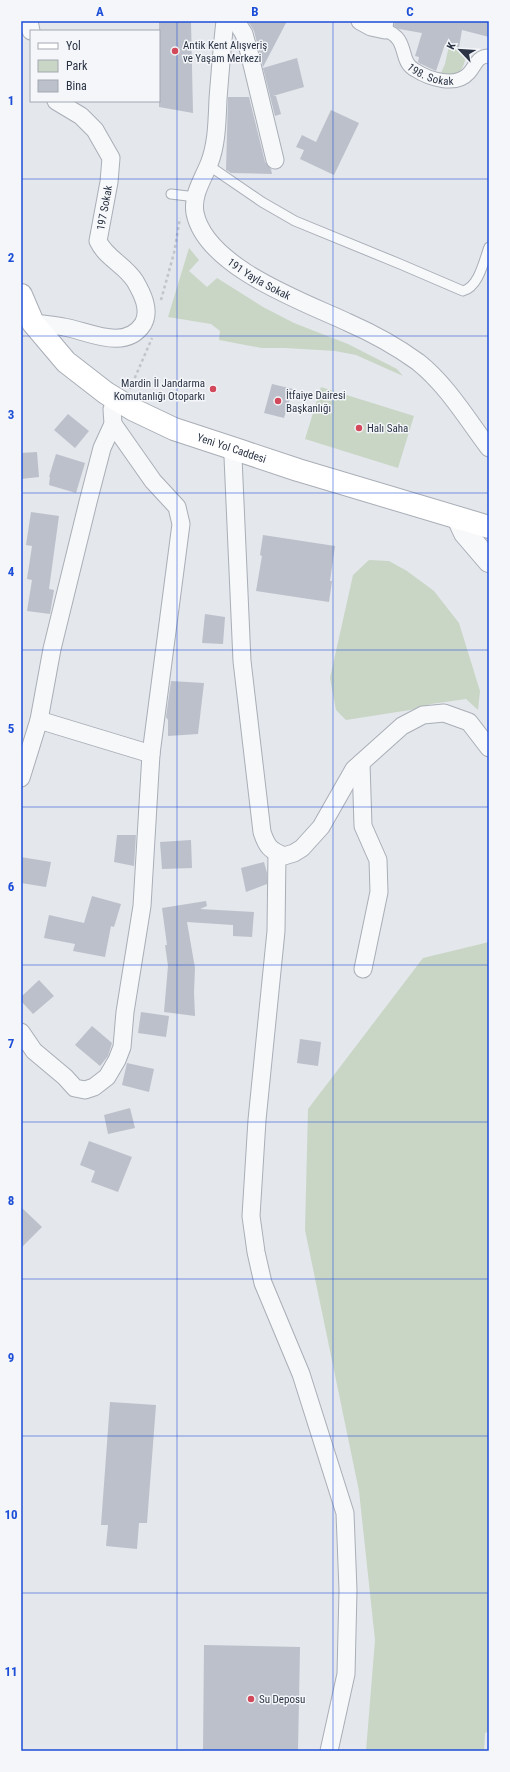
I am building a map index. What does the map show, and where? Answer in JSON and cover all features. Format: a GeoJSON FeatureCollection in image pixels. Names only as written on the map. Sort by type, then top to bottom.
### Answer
{"type":"FeatureCollection","features":[{"type":"Feature","properties":{"kind":"main road","name":"Yeni Yol Caddesi"},"geometry":{"type":"LineString","coordinates":[[21,295],[27,318],[48,352],[70,376],[113,417],[233,457],[462,525],[489,527]]}},
{"type":"Feature","properties":{"kind":"main road","name":"Yeni Yol Caddesi"},"geometry":{"type":"LineString","coordinates":[[27,318],[66,362],[106,393],[155,420],[174,429],[462,525],[489,539]]}},
{"type":"Feature","properties":{"kind":"street","name":"191 Yayla Sokak"},"geometry":{"type":"LineString","coordinates":[[225,21],[216,134],[208,165],[197,190],[196,196],[195,214],[202,230],[210,242],[223,256],[277,290],[373,335],[418,362],[445,390],[489,448]]}},
{"type":"Feature","properties":{"kind":"street"},"geometry":{"type":"LineString","coordinates":[[236,21],[244,34],[275,160]]}},
{"type":"Feature","properties":{"kind":"street"},"geometry":{"type":"LineString","coordinates":[[360,21],[371,27],[386,26]]}},
{"type":"Feature","properties":{"kind":"street","name":"198. Sokak"},"geometry":{"type":"LineString","coordinates":[[386,26],[398,38],[410,68],[439,81],[460,79],[468,74],[478,59],[483,56],[489,56]]}},
{"type":"Feature","properties":{"kind":"street","name":"197 Sokak"},"geometry":{"type":"LineString","coordinates":[[27,318],[97,336],[112,338],[127,336],[137,331],[144,322],[146,314],[146,305],[134,279],[102,250],[98,241],[109,182],[111,158],[95,130],[81,116],[58,102]]}},
{"type":"Feature","properties":{"kind":"street"},"geometry":{"type":"LineString","coordinates":[[22,776],[39,720],[52,649],[88,502],[102,448],[113,417]]}},
{"type":"Feature","properties":{"kind":"street"},"geometry":{"type":"LineString","coordinates":[[21,1032],[34,1051],[65,1077],[75,1088],[85,1090],[94,1087],[107,1077],[117,1060],[122,1047],[125,1012],[142,906],[151,754],[181,524],[177,507],[153,481],[113,417]]}},
{"type":"Feature","properties":{"kind":"street"},"geometry":{"type":"LineString","coordinates":[[233,457],[242,661],[262,832],[270,850],[284,856],[294,853],[302,848],[321,827],[354,768],[402,726],[423,715],[444,713],[469,722],[489,748]]}},
{"type":"Feature","properties":{"kind":"street"},"geometry":{"type":"LineString","coordinates":[[462,525],[489,561]]}},
{"type":"Feature","properties":{"kind":"street"},"geometry":{"type":"LineString","coordinates":[[39,720],[151,754]]}},
{"type":"Feature","properties":{"kind":"street"},"geometry":{"type":"LineString","coordinates":[[361,763],[363,826],[378,860],[379,892],[362,968]]}},
{"type":"Feature","properties":{"kind":"street"},"geometry":{"type":"LineString","coordinates":[[277,853],[276,931],[256,1120],[251,1216],[256,1252],[263,1283],[301,1374],[344,1513],[348,1590],[346,1674],[330,1751]]}},
{"type":"Feature","properties":{"kind":"lane"},"geometry":{"type":"LineString","coordinates":[[208,165],[262,202],[295,221],[400,264],[457,290],[468,290],[474,283],[489,247]]}},
{"type":"Feature","properties":{"kind":"lane"},"geometry":{"type":"LineString","coordinates":[[171,194],[196,196]]}},
{"type":"Feature","properties":{"kind":"green space"},"geometry":{"type":"Polygon","coordinates":[[[449,46],[467,50],[465,62],[458,73],[441,73],[445,64],[449,46]]]}},
{"type":"Feature","properties":{"kind":"green space"},"geometry":{"type":"Polygon","coordinates":[[[189,248],[199,260],[189,271],[207,287],[217,278],[263,307],[294,323],[348,344],[397,369],[403,376],[356,355],[335,351],[262,348],[219,340],[220,331],[211,324],[168,317],[189,248]]]}},
{"type":"Feature","properties":{"kind":"green space","name":"Halı Saha"},"geometry":{"type":"Polygon","coordinates":[[[321,387],[414,416],[398,468],[305,439],[321,387]]]}},
{"type":"Feature","properties":{"kind":"green space"},"geometry":{"type":"Polygon","coordinates":[[[369,560],[389,561],[407,571],[434,591],[459,623],[480,691],[478,710],[466,699],[346,720],[336,710],[330,678],[353,575],[369,560]]]}},
{"type":"Feature","properties":{"kind":"green space"},"geometry":{"type":"Polygon","coordinates":[[[489,942],[489,1731],[485,1733],[484,1751],[366,1751],[375,1640],[359,1491],[305,1230],[308,1109],[423,958],[489,942]]]}},
{"type":"Feature","properties":{"kind":"building","name":"Antik Kent Alışveriş ve Yaşam Merkezi"},"geometry":{"type":"Polygon","coordinates":[[[159,21],[191,21],[193,113],[159,107],[159,21]]]}},
{"type":"Feature","properties":{"kind":"building"},"geometry":{"type":"Polygon","coordinates":[[[248,21],[287,21],[263,67],[254,31],[248,21]]]}},
{"type":"Feature","properties":{"kind":"building"},"geometry":{"type":"Polygon","coordinates":[[[395,21],[489,21],[489,37],[462,30],[459,48],[445,44],[436,71],[419,63],[419,57],[415,56],[422,33],[399,29],[394,26],[395,21]]]}},
{"type":"Feature","properties":{"kind":"building"},"geometry":{"type":"Polygon","coordinates":[[[297,58],[304,87],[273,96],[276,96],[281,114],[275,116],[263,68],[297,58]]]}},
{"type":"Feature","properties":{"kind":"building"},"geometry":{"type":"Polygon","coordinates":[[[228,97],[249,97],[265,162],[271,169],[272,174],[231,173],[226,170],[228,97]]]}},
{"type":"Feature","properties":{"kind":"building"},"geometry":{"type":"Polygon","coordinates":[[[331,110],[359,123],[334,175],[300,159],[304,150],[296,147],[302,135],[316,142],[331,110]]]}},
{"type":"Feature","properties":{"kind":"building","name":"İtfaiye Dairesi Başkanlığı"},"geometry":{"type":"Polygon","coordinates":[[[272,384],[293,389],[284,418],[264,413],[272,384]]]}},
{"type":"Feature","properties":{"kind":"building"},"geometry":{"type":"Polygon","coordinates":[[[68,414],[89,431],[75,448],[54,430],[68,414]]]}},
{"type":"Feature","properties":{"kind":"building"},"geometry":{"type":"Polygon","coordinates":[[[37,452],[39,477],[21,479],[21,453],[37,452]]]}},
{"type":"Feature","properties":{"kind":"building"},"geometry":{"type":"Polygon","coordinates":[[[56,454],[85,463],[76,493],[49,485],[49,477],[56,454]]]}},
{"type":"Feature","properties":{"kind":"building"},"geometry":{"type":"Polygon","coordinates":[[[31,512],[59,516],[49,589],[54,590],[50,614],[27,611],[32,580],[27,579],[32,546],[26,545],[31,512]]]}},
{"type":"Feature","properties":{"kind":"building"},"geometry":{"type":"Polygon","coordinates":[[[263,535],[335,546],[330,581],[332,581],[329,602],[256,591],[262,556],[260,555],[263,535]]]}},
{"type":"Feature","properties":{"kind":"building"},"geometry":{"type":"Polygon","coordinates":[[[205,614],[225,617],[223,644],[202,643],[205,614]]]}},
{"type":"Feature","properties":{"kind":"building"},"geometry":{"type":"Polygon","coordinates":[[[171,681],[204,683],[198,734],[168,736],[168,720],[166,717],[171,681]]]}},
{"type":"Feature","properties":{"kind":"building"},"geometry":{"type":"Polygon","coordinates":[[[117,835],[136,835],[134,866],[114,862],[117,835]]]}},
{"type":"Feature","properties":{"kind":"building"},"geometry":{"type":"Polygon","coordinates":[[[191,840],[192,868],[162,869],[160,842],[191,840]]]}},
{"type":"Feature","properties":{"kind":"building"},"geometry":{"type":"Polygon","coordinates":[[[21,857],[51,862],[46,887],[21,883],[21,857]]]}},
{"type":"Feature","properties":{"kind":"building"},"geometry":{"type":"Polygon","coordinates":[[[264,862],[267,873],[267,884],[246,892],[241,868],[264,862]]]}},
{"type":"Feature","properties":{"kind":"building"},"geometry":{"type":"Polygon","coordinates":[[[92,896],[121,904],[114,927],[111,926],[105,957],[73,951],[75,944],[44,938],[49,915],[84,923],[92,896]]]}},
{"type":"Feature","properties":{"kind":"building"},"geometry":{"type":"Polygon","coordinates":[[[206,901],[207,906],[200,909],[254,912],[252,937],[233,936],[233,925],[187,922],[195,968],[195,1016],[164,1012],[168,966],[162,908],[206,901]]]}},
{"type":"Feature","properties":{"kind":"building"},"geometry":{"type":"Polygon","coordinates":[[[39,980],[54,996],[33,1014],[21,1001],[21,997],[39,980]]]}},
{"type":"Feature","properties":{"kind":"building"},"geometry":{"type":"Polygon","coordinates":[[[141,1012],[169,1016],[166,1037],[138,1033],[141,1012]]]}},
{"type":"Feature","properties":{"kind":"building"},"geometry":{"type":"Polygon","coordinates":[[[92,1026],[112,1043],[108,1056],[100,1066],[75,1045],[92,1026]]]}},
{"type":"Feature","properties":{"kind":"building"},"geometry":{"type":"Polygon","coordinates":[[[300,1039],[321,1042],[318,1066],[297,1063],[300,1039]]]}},
{"type":"Feature","properties":{"kind":"building"},"geometry":{"type":"Polygon","coordinates":[[[127,1063],[154,1069],[149,1092],[122,1085],[127,1063]]]}},
{"type":"Feature","properties":{"kind":"building"},"geometry":{"type":"Polygon","coordinates":[[[130,1108],[135,1128],[108,1134],[104,1115],[130,1108]]]}},
{"type":"Feature","properties":{"kind":"building"},"geometry":{"type":"Polygon","coordinates":[[[89,1141],[132,1157],[118,1192],[91,1182],[95,1171],[80,1165],[89,1141]]]}},
{"type":"Feature","properties":{"kind":"building"},"geometry":{"type":"Polygon","coordinates":[[[21,1207],[42,1227],[21,1248],[21,1207]]]}},
{"type":"Feature","properties":{"kind":"building"},"geometry":{"type":"Polygon","coordinates":[[[110,1402],[156,1405],[147,1523],[139,1523],[137,1549],[106,1546],[108,1525],[101,1525],[110,1402]]]}},
{"type":"Feature","properties":{"kind":"building","name":"Su Deposu"},"geometry":{"type":"Polygon","coordinates":[[[204,1645],[300,1647],[298,1751],[203,1751],[204,1645]]]}},
{"type":"Feature","properties":{"kind":"place","name":"Antik Kent Alışveriş ve Yaşam Merkezi"},"geometry":{"type":"Point","coordinates":[175,51]}},
{"type":"Feature","properties":{"kind":"place","name":"Mardin İl Jandarma Komutanlığı Otoparkı"},"geometry":{"type":"Point","coordinates":[213,389]}},
{"type":"Feature","properties":{"kind":"place","name":"İtfaiye Dairesi Başkanlığı"},"geometry":{"type":"Point","coordinates":[278,401]}},
{"type":"Feature","properties":{"kind":"place","name":"Halı Saha"},"geometry":{"type":"Point","coordinates":[359,428]}},
{"type":"Feature","properties":{"kind":"place","name":"Su Deposu"},"geometry":{"type":"Point","coordinates":[251,1699]}}]}
